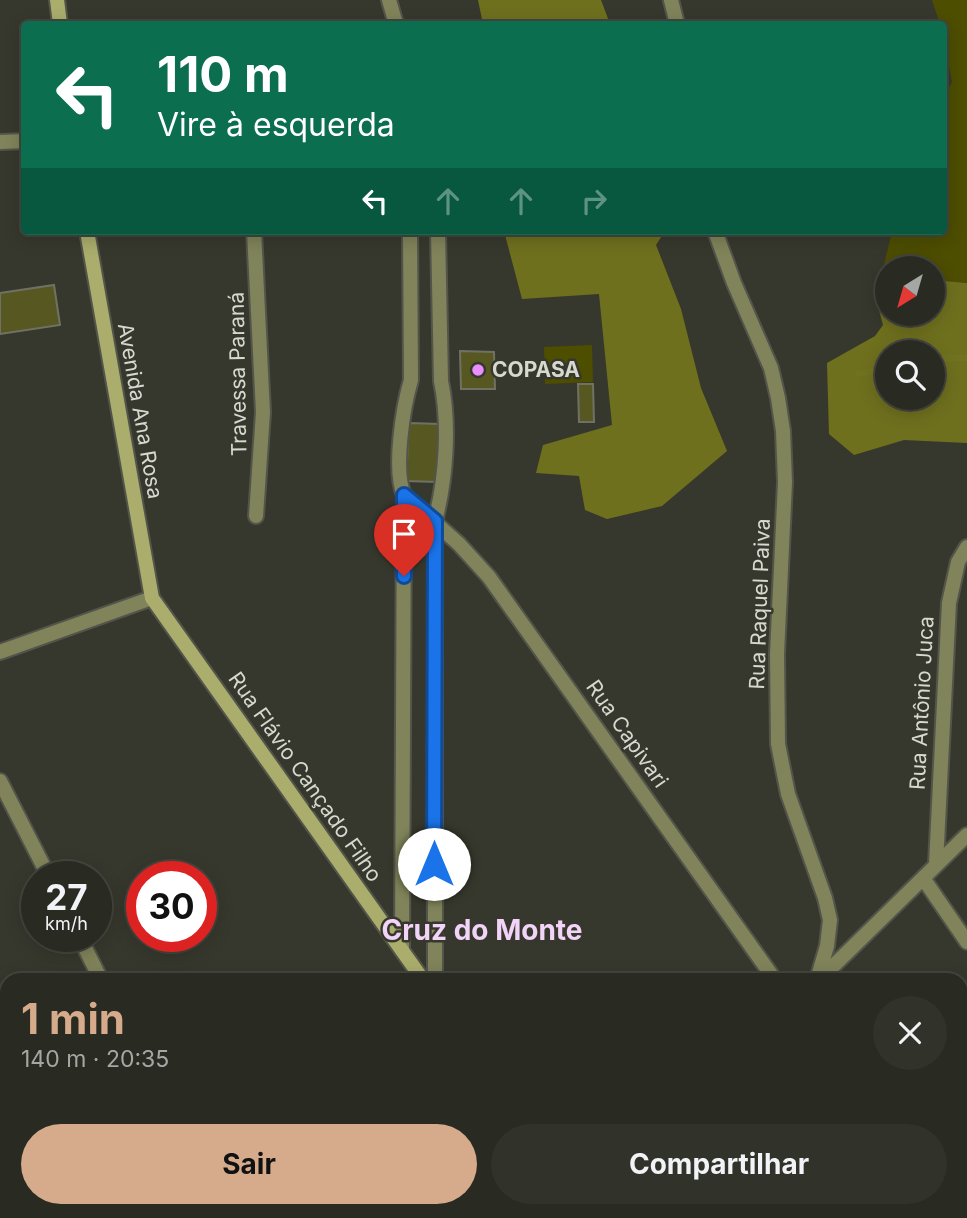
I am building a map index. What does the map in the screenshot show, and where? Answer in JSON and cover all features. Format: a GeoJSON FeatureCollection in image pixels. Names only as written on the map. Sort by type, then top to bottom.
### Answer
{"type":"FeatureCollection","features":[{"type":"Feature","properties":{"kind":"main road"},"geometry":{"type":"LineString","coordinates":[[57,0],[60,21]]}},
{"type":"Feature","properties":{"kind":"main road","name":"Avenida Ana Rosa"},"geometry":{"type":"LineString","coordinates":[[88,235],[152,598]]}},
{"type":"Feature","properties":{"kind":"main road","name":"Rua Flávio Cançado Filho"},"geometry":{"type":"LineString","coordinates":[[152,598],[418,973]]}},
{"type":"Feature","properties":{"kind":"street"},"geometry":{"type":"LineString","coordinates":[[389,0],[395,21]]}},
{"type":"Feature","properties":{"kind":"street"},"geometry":{"type":"LineString","coordinates":[[671,0],[676,21]]}},
{"type":"Feature","properties":{"kind":"street"},"geometry":{"type":"LineString","coordinates":[[0,142],[21,141]]}},
{"type":"Feature","properties":{"kind":"street","name":"Travessa Paraná"},"geometry":{"type":"LineString","coordinates":[[254,235],[263,412],[256,516]]}},
{"type":"Feature","properties":{"kind":"street"},"geometry":{"type":"LineString","coordinates":[[402,950],[404,495],[399,482],[405,402],[411,380],[410,235]]}},
{"type":"Feature","properties":{"kind":"street"},"geometry":{"type":"LineString","coordinates":[[435,973],[435,521],[443,491],[446,402],[441,381],[438,235]]}},
{"type":"Feature","properties":{"kind":"street","name":"Rua Raquel Paiva"},"geometry":{"type":"LineString","coordinates":[[716,235],[771,368],[781,420],[785,482],[777,654],[778,744],[788,794],[831,920],[820,973]]}},
{"type":"Feature","properties":{"kind":"street","name":"Rua Capivari"},"geometry":{"type":"LineString","coordinates":[[404,495],[435,521],[489,577],[526,625],[770,973]]}},
{"type":"Feature","properties":{"kind":"street","name":"Rua Antônio Juca"},"geometry":{"type":"LineString","coordinates":[[936,864],[949,603],[958,562],[967,547]]}},
{"type":"Feature","properties":{"kind":"street"},"geometry":{"type":"LineString","coordinates":[[0,652],[152,598]]}},
{"type":"Feature","properties":{"kind":"street"},"geometry":{"type":"LineString","coordinates":[[0,781],[40,861]]}},
{"type":"Feature","properties":{"kind":"street"},"geometry":{"type":"LineString","coordinates":[[825,973],[967,835]]}},
{"type":"Feature","properties":{"kind":"street"},"geometry":{"type":"LineString","coordinates":[[923,878],[967,942]]}},
{"type":"Feature","properties":{"kind":"street"},"geometry":{"type":"LineString","coordinates":[[87,952],[98,973]]}},
{"type":"Feature","properties":{"kind":"shaded area"},"geometry":{"type":"Polygon","coordinates":[[[478,0],[601,0],[609,21],[482,21],[478,0]]]}},
{"type":"Feature","properties":{"kind":"shaded area"},"geometry":{"type":"Polygon","coordinates":[[[932,0],[967,0],[967,283],[945,281],[945,256],[886,256],[891,235],[947,235],[947,91],[952,82],[947,57],[947,21],[939,21],[932,0]]]}},
{"type":"Feature","properties":{"kind":"shaded area"},"geometry":{"type":"Polygon","coordinates":[[[505,235],[662,235],[656,245],[681,309],[701,388],[727,451],[662,506],[607,519],[585,510],[579,476],[536,473],[543,445],[612,425],[599,294],[522,299],[505,235]]]}},
{"type":"Feature","properties":{"kind":"shaded area"},"geometry":{"type":"Polygon","coordinates":[[[945,281],[967,283],[967,443],[904,440],[854,455],[829,434],[827,363],[875,336],[882,326],[945,326],[945,281]]]}},
{"type":"Feature","properties":{"kind":"shaded area"},"geometry":{"type":"Polygon","coordinates":[[[592,345],[593,382],[545,384],[544,347],[592,345]]]}},
{"type":"Feature","properties":{"kind":"building"},"geometry":{"type":"Polygon","coordinates":[[[54,285],[60,325],[0,334],[0,293],[54,285]]]}},
{"type":"Feature","properties":{"kind":"building","name":"COPASA"},"geometry":{"type":"Polygon","coordinates":[[[460,351],[494,352],[495,389],[461,389],[460,351]]]}},
{"type":"Feature","properties":{"kind":"building"},"geometry":{"type":"Polygon","coordinates":[[[578,384],[593,384],[594,422],[579,422],[578,384]]]}},
{"type":"Feature","properties":{"kind":"building"},"geometry":{"type":"Polygon","coordinates":[[[409,423],[440,424],[438,482],[406,481],[409,423]]]}},
{"type":"Feature","properties":{"kind":"waterway"},"geometry":{"type":"LineString","coordinates":[[945,358],[967,358]]}},
{"type":"Feature","properties":{"kind":"waterway"},"geometry":{"type":"LineString","coordinates":[[859,374],[875,371]]}},
{"type":"Feature","properties":{"kind":"place","name":"COPASA"},"geometry":{"type":"Point","coordinates":[478,370]}},
{"type":"Feature","properties":{"kind":"district","name":"Cruz do Monte"},"geometry":{"type":"Point","coordinates":[482,930]}},
{"type":"Feature","properties":{"kind":"route"},"geometry":{"type":"LineString","coordinates":[[404,576],[404,495],[435,521],[434,864]]}}]}
